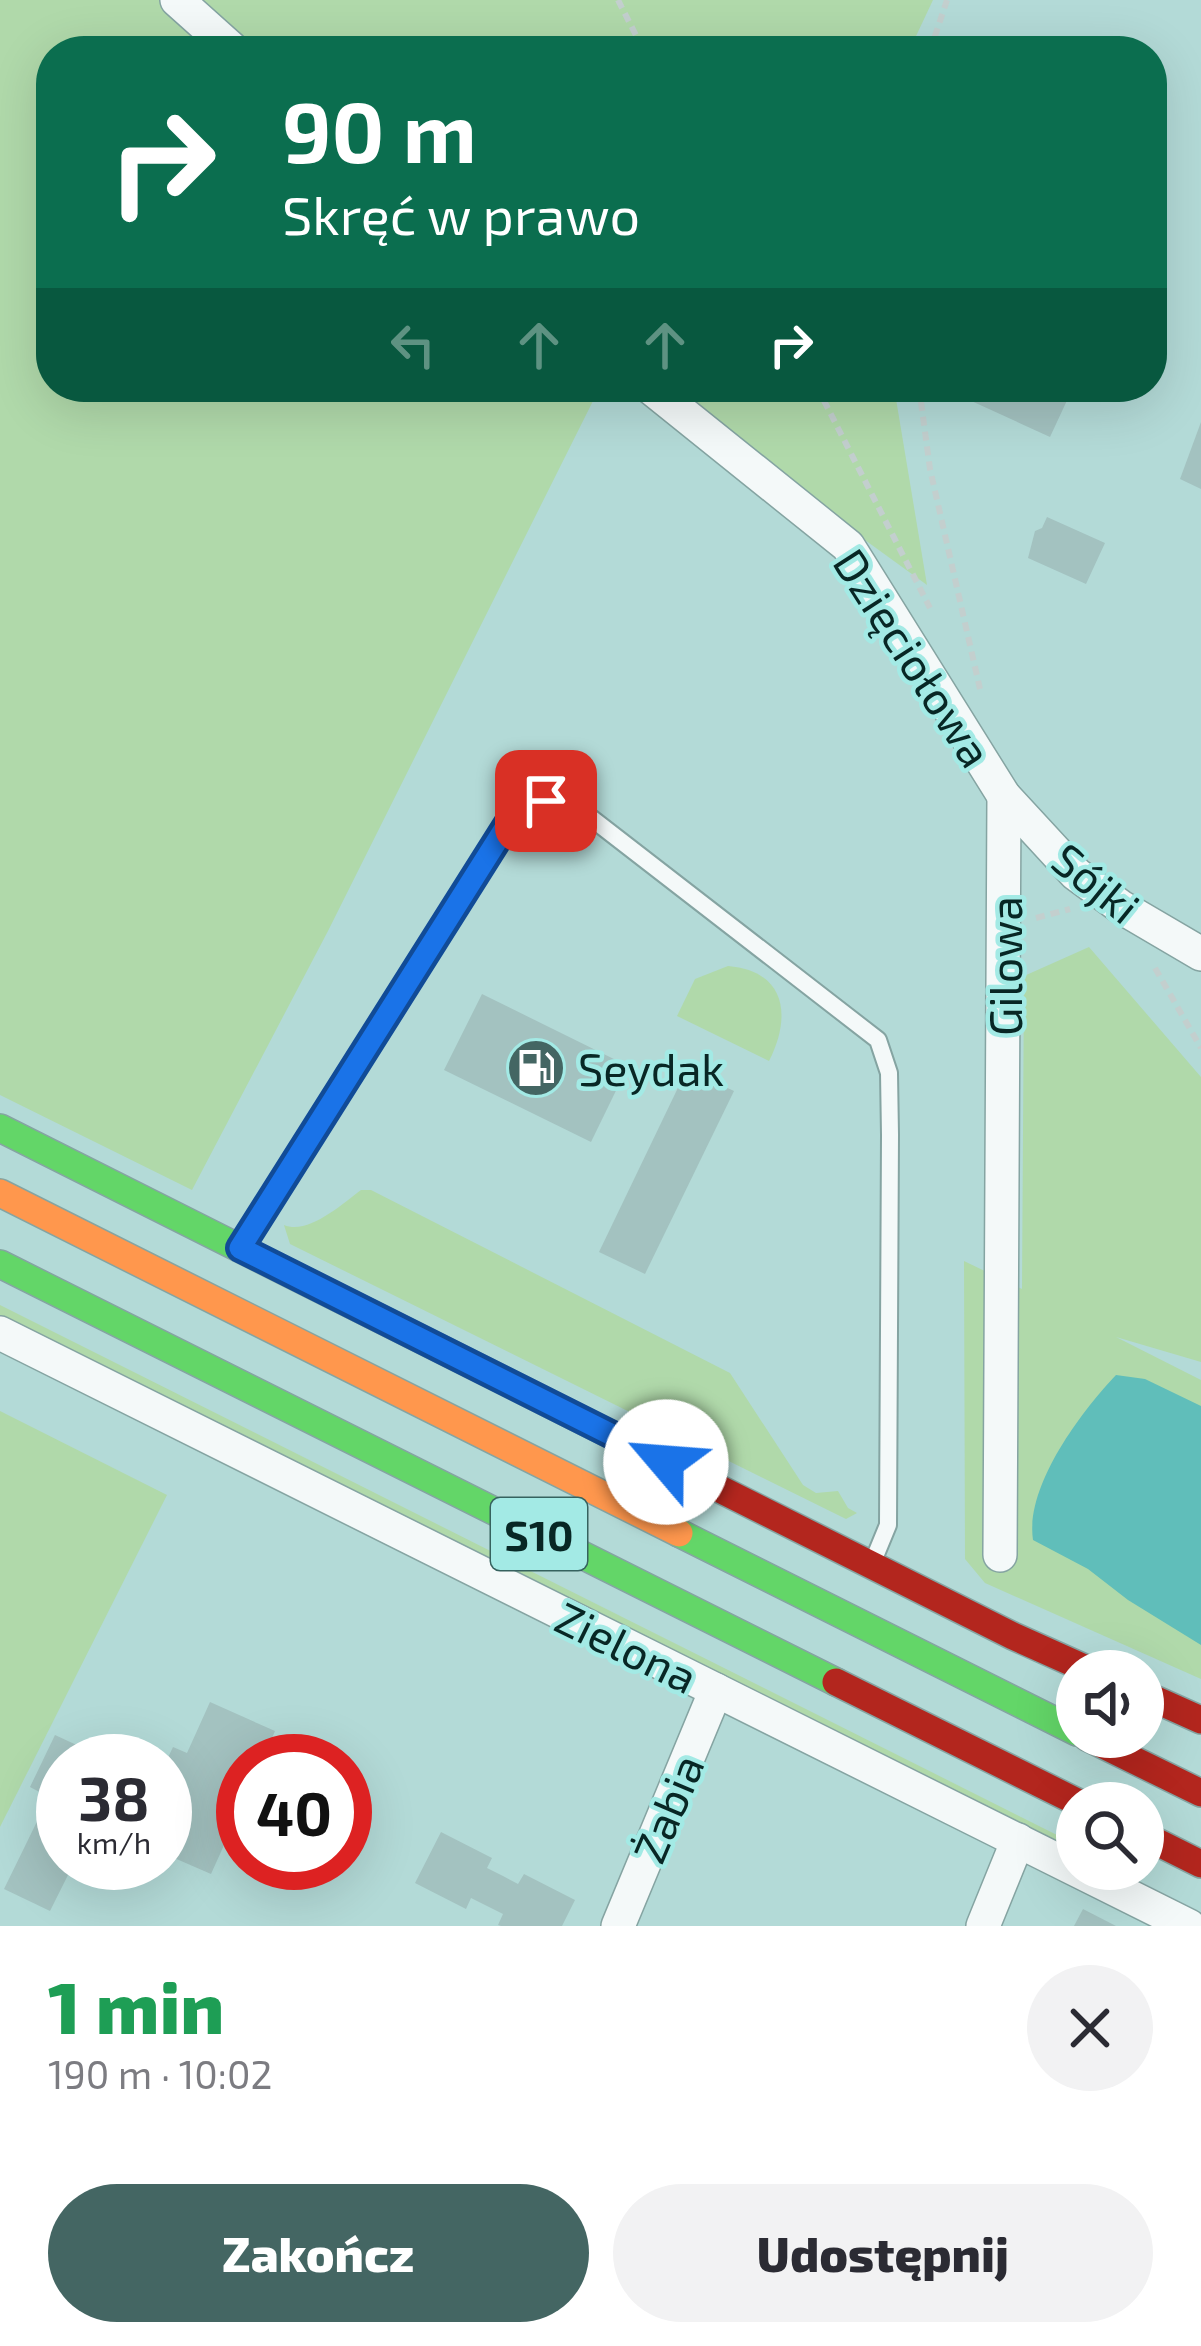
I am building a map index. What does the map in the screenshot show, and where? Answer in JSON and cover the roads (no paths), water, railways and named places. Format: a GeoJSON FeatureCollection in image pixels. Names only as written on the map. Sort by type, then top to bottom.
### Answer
{"type":"FeatureCollection","features":[{"type":"Feature","properties":{"kind":"main road"},"geometry":{"type":"LineString","coordinates":[[0,1128],[1056,1654]]}},
{"type":"Feature","properties":{"kind":"main road","name":"S10"},"geometry":{"type":"LineString","coordinates":[[0,1193],[1056,1721]]}},
{"type":"Feature","properties":{"kind":"main road","name":"S10"},"geometry":{"type":"LineString","coordinates":[[0,1264],[1056,1792]]}},
{"type":"Feature","properties":{"kind":"main road"},"geometry":{"type":"LineString","coordinates":[[1164,1703],[1201,1720]]}},
{"type":"Feature","properties":{"kind":"main road"},"geometry":{"type":"LineString","coordinates":[[1130,1758],[1201,1793]]}},
{"type":"Feature","properties":{"kind":"main road"},"geometry":{"type":"LineString","coordinates":[[1164,1846],[1201,1864]]}},
{"type":"Feature","properties":{"kind":"street"},"geometry":{"type":"LineString","coordinates":[[177,0],[217,36]]}},
{"type":"Feature","properties":{"kind":"street","name":"Dzięciołowa"},"geometry":{"type":"LineString","coordinates":[[669,402],[848,546],[1004,796]]}},
{"type":"Feature","properties":{"kind":"street","name":"Sójki"},"geometry":{"type":"LineString","coordinates":[[1004,796],[1076,874],[1120,907],[1201,954]]}},
{"type":"Feature","properties":{"kind":"street","name":"Gilowa"},"geometry":{"type":"LineString","coordinates":[[1000,1555],[1004,796]]}},
{"type":"Feature","properties":{"kind":"street","name":"Zielona"},"geometry":{"type":"LineString","coordinates":[[0,1334],[1190,1926]]}},
{"type":"Feature","properties":{"kind":"street","name":"Żabia"},"geometry":{"type":"LineString","coordinates":[[618,1926],[716,1690]]}},
{"type":"Feature","properties":{"kind":"street"},"geometry":{"type":"LineString","coordinates":[[983,1926],[1018,1840]]}},
{"type":"Feature","properties":{"kind":"lane"},"geometry":{"type":"LineString","coordinates":[[240,1248],[512,817],[546,801],[577,807],[878,1040],[889,1073],[888,1525],[871,1565]]}},
{"type":"Feature","properties":{"kind":"water"},"geometry":{"type":"Polygon","coordinates":[[[1116,1375],[1145,1379],[1201,1406],[1201,1645],[1088,1569],[1033,1540],[1038,1497],[1058,1451],[1116,1375]]]}},
{"type":"Feature","properties":{"kind":"place","name":"Seydak"},"geometry":{"type":"Point","coordinates":[536,1068]}}]}
